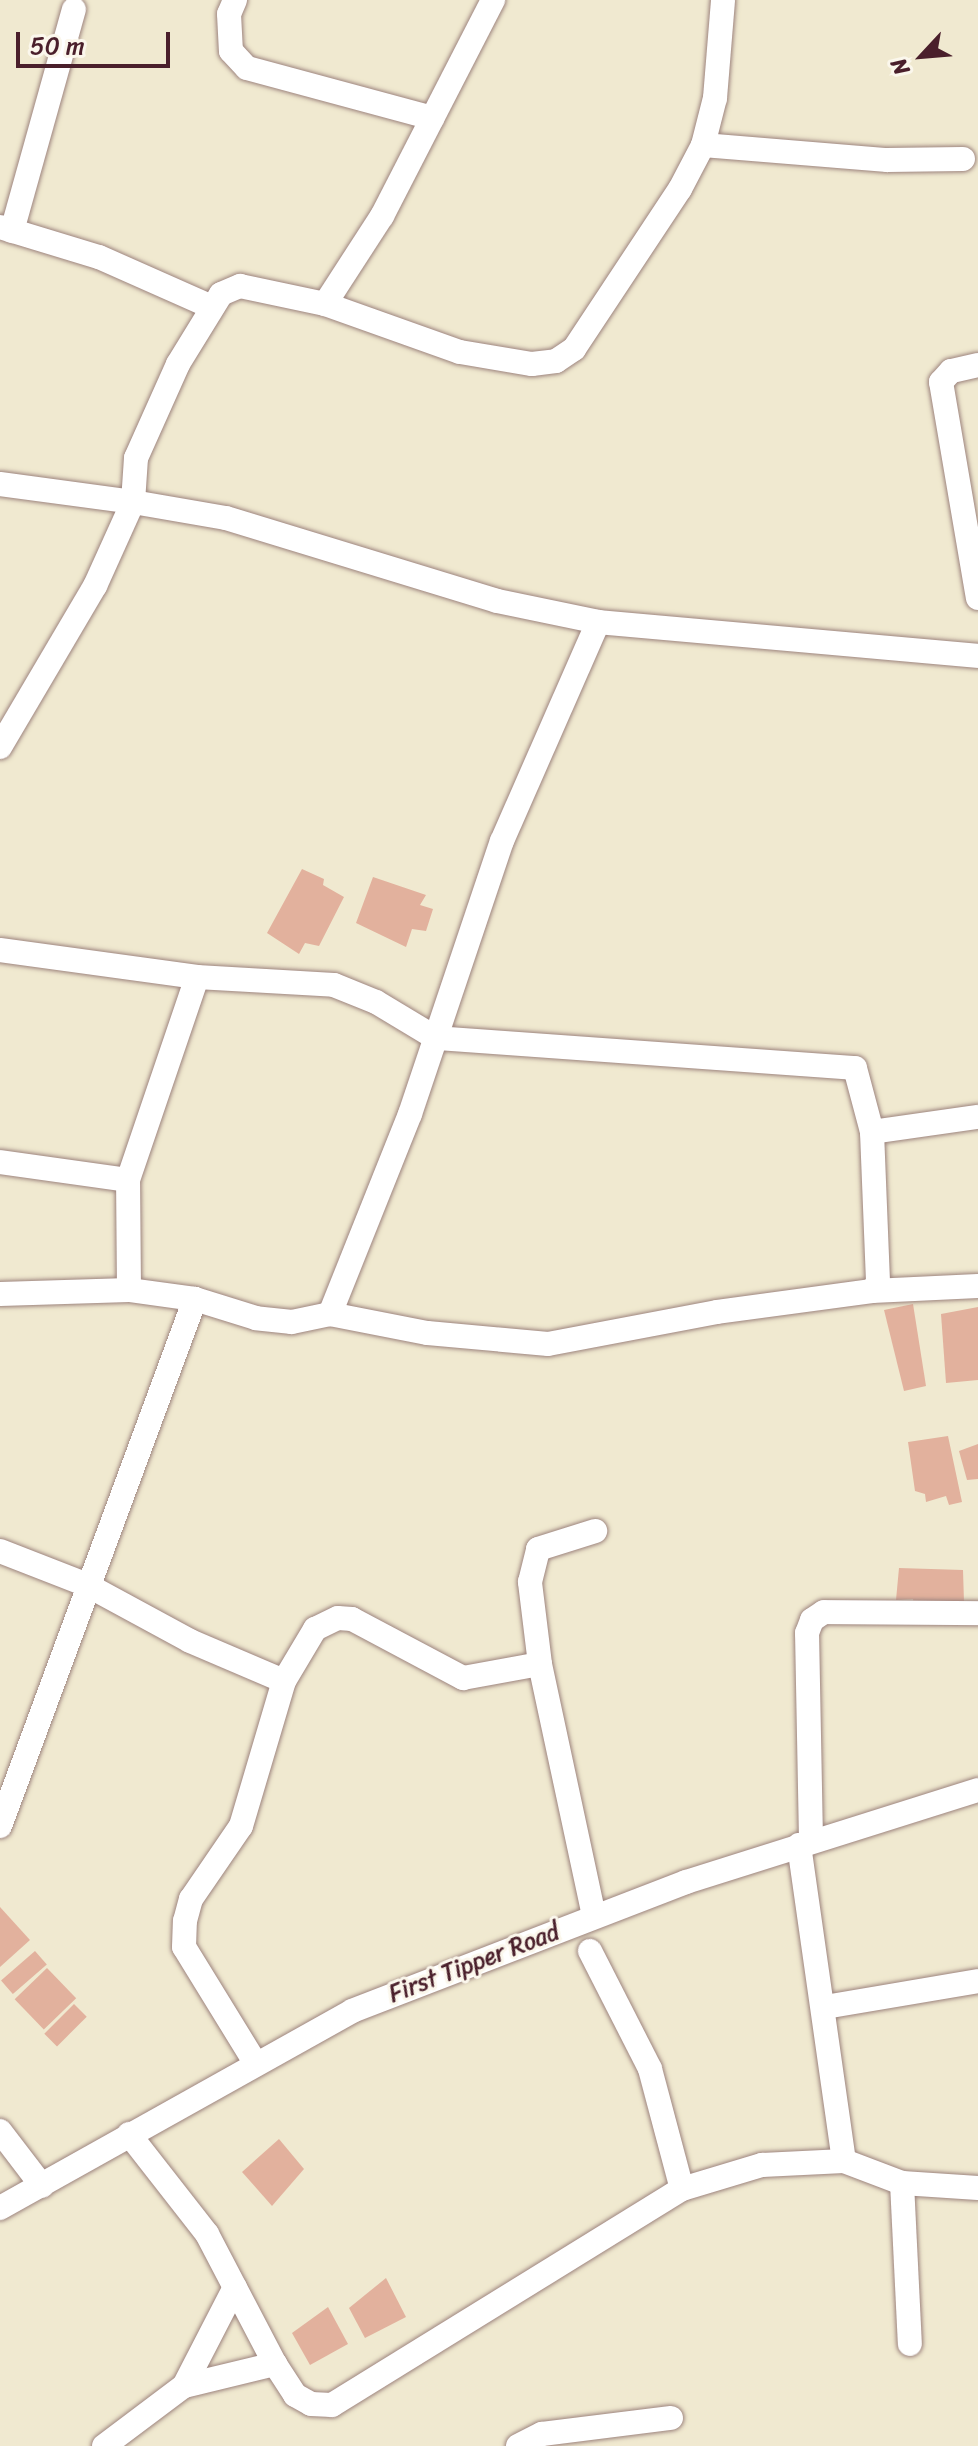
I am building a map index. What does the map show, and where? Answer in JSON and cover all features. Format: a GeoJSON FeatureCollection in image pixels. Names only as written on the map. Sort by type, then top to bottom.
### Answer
{"type":"FeatureCollection","features":[{"type":"Feature","properties":{"kind":"street"},"geometry":{"type":"LineString","coordinates":[[235,0],[229,14],[231,51],[247,68],[432,118]]}},
{"type":"Feature","properties":{"kind":"street"},"geometry":{"type":"LineString","coordinates":[[325,304],[382,216],[493,0]]}},
{"type":"Feature","properties":{"kind":"street"},"geometry":{"type":"LineString","coordinates":[[0,747],[95,586],[133,502],[136,458],[178,364],[221,294],[240,286],[325,304],[460,352],[532,364],[556,361],[574,349],[680,189],[703,145],[717,86],[723,0]]}},
{"type":"Feature","properties":{"kind":"street"},"geometry":{"type":"LineString","coordinates":[[74,9],[6,229],[99,257],[212,307]]}},
{"type":"Feature","properties":{"kind":"street"},"geometry":{"type":"LineString","coordinates":[[703,145],[887,160],[963,159]]}},
{"type":"Feature","properties":{"kind":"street"},"geometry":{"type":"LineString","coordinates":[[978,365],[951,371],[941,382],[978,598]]}},
{"type":"Feature","properties":{"kind":"street"},"geometry":{"type":"LineString","coordinates":[[0,484],[226,518],[497,601],[598,622],[978,656]]}},
{"type":"Feature","properties":{"kind":"street"},"geometry":{"type":"LineString","coordinates":[[330,1314],[436,1038],[502,841],[598,622]]}},
{"type":"Feature","properties":{"kind":"street"},"geometry":{"type":"LineString","coordinates":[[0,950],[197,977],[334,985],[376,1002],[436,1038],[855,1068],[872,1132],[878,1283],[872,1291]]}},
{"type":"Feature","properties":{"kind":"street"},"geometry":{"type":"LineString","coordinates":[[129,1290],[128,1180],[197,977]]}},
{"type":"Feature","properties":{"kind":"street"},"geometry":{"type":"LineString","coordinates":[[872,1132],[978,1117]]}},
{"type":"Feature","properties":{"kind":"street"},"geometry":{"type":"LineString","coordinates":[[0,1162],[128,1180]]}},
{"type":"Feature","properties":{"kind":"street"},"geometry":{"type":"LineString","coordinates":[[0,1294],[129,1290],[195,1299],[256,1318],[292,1322],[330,1314],[402,1330],[548,1344],[717,1312],[872,1291],[978,1286]]}},
{"type":"Feature","properties":{"kind":"street"},"geometry":{"type":"LineString","coordinates":[[0,1826],[195,1299]]}},
{"type":"Feature","properties":{"kind":"street"},"geometry":{"type":"LineString","coordinates":[[594,1916],[540,1664],[530,1566],[538,1549],[595,1531]]}},
{"type":"Feature","properties":{"kind":"street"},"geometry":{"type":"LineString","coordinates":[[0,1551],[87,1585],[190,1641],[284,1681]]}},
{"type":"Feature","properties":{"kind":"street"},"geometry":{"type":"LineString","coordinates":[[844,2161],[805,1843],[807,1633],[812,1620],[824,1612],[978,1613]]}},
{"type":"Feature","properties":{"kind":"street"},"geometry":{"type":"LineString","coordinates":[[256,2064],[184,1947],[185,1921],[191,1899],[241,1826],[284,1681],[315,1629],[338,1618],[352,1619],[463,1678],[540,1664]]}},
{"type":"Feature","properties":{"kind":"street","name":"First Tipper Road"},"geometry":{"type":"LineString","coordinates":[[0,2208],[352,2011],[594,1916],[805,1843],[978,1790]]}},
{"type":"Feature","properties":{"kind":"street"},"geometry":{"type":"LineString","coordinates":[[590,1951],[650,2069],[682,2189]]}},
{"type":"Feature","properties":{"kind":"street"},"geometry":{"type":"LineString","coordinates":[[825,2007],[978,1981]]}},
{"type":"Feature","properties":{"kind":"street"},"geometry":{"type":"LineString","coordinates":[[0,2131],[42,2186]]}},
{"type":"Feature","properties":{"kind":"street"},"geometry":{"type":"LineString","coordinates":[[129,2134],[207,2234],[275,2364],[295,2395],[311,2404],[332,2405],[682,2189],[762,2165],[844,2161],[902,2183],[978,2188]]}},
{"type":"Feature","properties":{"kind":"street"},"geometry":{"type":"LineString","coordinates":[[902,2183],[910,2344]]}},
{"type":"Feature","properties":{"kind":"street"},"geometry":{"type":"LineString","coordinates":[[184,2386],[235,2287]]}},
{"type":"Feature","properties":{"kind":"street"},"geometry":{"type":"LineString","coordinates":[[104,2446],[184,2386],[275,2364]]}},
{"type":"Feature","properties":{"kind":"street"},"geometry":{"type":"LineString","coordinates":[[518,2446],[542,2434],[671,2418]]}},
{"type":"Feature","properties":{"kind":"building"},"geometry":{"type":"Polygon","coordinates":[[[302,869],[324,879],[323,885],[344,897],[319,946],[305,943],[299,954],[267,933],[302,869]]]}},
{"type":"Feature","properties":{"kind":"building"},"geometry":{"type":"Polygon","coordinates":[[[373,877],[426,895],[420,905],[433,909],[426,931],[412,929],[406,947],[356,923],[373,877]]]}},
{"type":"Feature","properties":{"kind":"building"},"geometry":{"type":"Polygon","coordinates":[[[913,1304],[926,1386],[904,1391],[884,1310],[913,1304]]]}},
{"type":"Feature","properties":{"kind":"building"},"geometry":{"type":"Polygon","coordinates":[[[978,1307],[978,1380],[946,1383],[941,1314],[978,1307]]]}},
{"type":"Feature","properties":{"kind":"building"},"geometry":{"type":"Polygon","coordinates":[[[948,1436],[962,1502],[949,1505],[946,1496],[926,1502],[925,1494],[915,1491],[908,1442],[948,1436]]]}},
{"type":"Feature","properties":{"kind":"building"},"geometry":{"type":"Polygon","coordinates":[[[978,1444],[978,1479],[967,1480],[959,1451],[978,1444]]]}},
{"type":"Feature","properties":{"kind":"building"},"geometry":{"type":"Polygon","coordinates":[[[899,1568],[963,1570],[964,1602],[914,1608],[913,1599],[896,1600],[899,1568]]]}},
{"type":"Feature","properties":{"kind":"building"},"geometry":{"type":"Polygon","coordinates":[[[0,1907],[30,1940],[0,1967],[0,1907]]]}},
{"type":"Feature","properties":{"kind":"building"},"geometry":{"type":"Polygon","coordinates":[[[35,1951],[47,1965],[13,1994],[1,1981],[35,1951]]]}},
{"type":"Feature","properties":{"kind":"building"},"geometry":{"type":"Polygon","coordinates":[[[47,1968],[76,1998],[44,2029],[15,1999],[47,1968]]]}},
{"type":"Feature","properties":{"kind":"building"},"geometry":{"type":"Polygon","coordinates":[[[74,2004],[87,2017],[57,2046],[44,2034],[74,2004]]]}},
{"type":"Feature","properties":{"kind":"building"},"geometry":{"type":"Polygon","coordinates":[[[279,2139],[304,2169],[272,2206],[242,2172],[279,2139]]]}},
{"type":"Feature","properties":{"kind":"building"},"geometry":{"type":"Polygon","coordinates":[[[386,2278],[406,2317],[365,2338],[349,2308],[386,2278]]]}},
{"type":"Feature","properties":{"kind":"building"},"geometry":{"type":"Polygon","coordinates":[[[328,2307],[348,2344],[310,2365],[292,2333],[328,2307]]]}}]}
